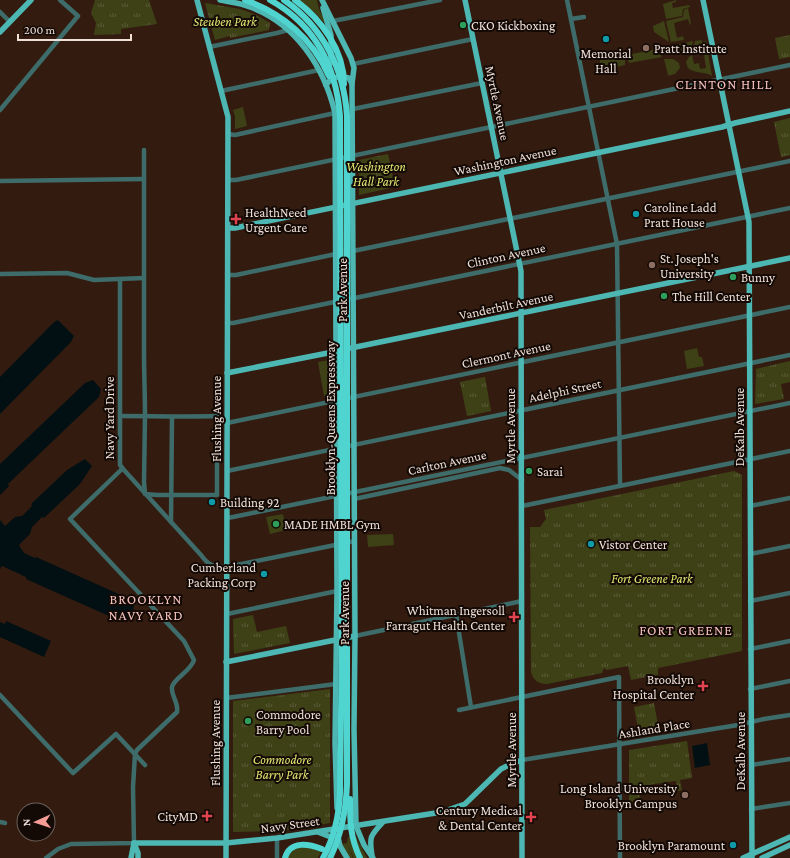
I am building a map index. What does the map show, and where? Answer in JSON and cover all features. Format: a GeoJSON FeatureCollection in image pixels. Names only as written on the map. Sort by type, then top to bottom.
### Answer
{"type":"FeatureCollection","features":[{"type":"Feature","properties":{"kind":"highway"},"geometry":{"type":"LineString","coordinates":[[245,0],[260,5],[310,40]]}},
{"type":"Feature","properties":{"kind":"highway"},"geometry":{"type":"LineString","coordinates":[[270,0],[302,24],[310,40]]}},
{"type":"Feature","properties":{"kind":"highway","name":"Brooklyn-Queens Expressway"},"geometry":{"type":"LineString","coordinates":[[284,0],[307,19],[319,33],[333,57],[344,90],[346,105],[347,794],[345,813],[339,838],[327,857]]}},
{"type":"Feature","properties":{"kind":"highway"},"geometry":{"type":"LineString","coordinates":[[295,0],[309,11],[332,41],[344,76],[344,90]]}},
{"type":"Feature","properties":{"kind":"highway","name":"Brooklyn-Queens Expressway"},"geometry":{"type":"LineString","coordinates":[[310,40],[337,90],[340,124],[342,632],[340,793],[337,821],[327,857]]}},
{"type":"Feature","properties":{"kind":"highway"},"geometry":{"type":"LineString","coordinates":[[347,765],[350,787],[350,830],[354,846],[360,858]]}},
{"type":"Feature","properties":{"kind":"highway"},"geometry":{"type":"LineString","coordinates":[[285,858],[288,851],[298,845],[311,845],[322,849]]}},
{"type":"Feature","properties":{"kind":"main road"},"geometry":{"type":"LineString","coordinates":[[0,32],[26,0]]}},
{"type":"Feature","properties":{"kind":"main road"},"geometry":{"type":"LineString","coordinates":[[0,27],[31,0]]}},
{"type":"Feature","properties":{"kind":"main road","name":"Flushing Avenue"},"geometry":{"type":"LineString","coordinates":[[197,0],[228,117],[226,228],[226,858]]}},
{"type":"Feature","properties":{"kind":"main road"},"geometry":{"type":"LineString","coordinates":[[220,0],[250,7],[262,12],[288,30],[307,50],[326,85],[331,79],[342,77],[349,78],[352,84]]}},
{"type":"Feature","properties":{"kind":"main road","name":"Park Avenue"},"geometry":{"type":"LineString","coordinates":[[322,0],[353,64],[355,541],[354,741],[356,826]]}},
{"type":"Feature","properties":{"kind":"main road","name":"Park Avenue"},"geometry":{"type":"LineString","coordinates":[[322,0],[330,31],[331,42],[331,58],[326,85],[335,113],[337,591],[335,742],[337,829],[339,843],[347,858]]}},
{"type":"Feature","properties":{"kind":"main road","name":"Myrtle Avenue"},"geometry":{"type":"LineString","coordinates":[[465,0],[520,264],[522,458],[522,858]]}},
{"type":"Feature","properties":{"kind":"main road","name":"DeKalb Avenue"},"geometry":{"type":"LineString","coordinates":[[703,0],[748,217],[750,315],[750,722],[752,856]]}},
{"type":"Feature","properties":{"kind":"main road","name":"Washington Avenue"},"geometry":{"type":"LineString","coordinates":[[226,228],[235,228],[790,111]]}},
{"type":"Feature","properties":{"kind":"main road","name":"Vanderbilt Avenue"},"geometry":{"type":"LineString","coordinates":[[227,373],[790,258]]}},
{"type":"Feature","properties":{"kind":"main road"},"geometry":{"type":"LineString","coordinates":[[226,662],[355,636]]}},
{"type":"Feature","properties":{"kind":"main road"},"geometry":{"type":"LineString","coordinates":[[335,742],[354,741]]}},
{"type":"Feature","properties":{"kind":"main road","name":"Navy Street"},"geometry":{"type":"LineString","coordinates":[[134,843],[226,843],[277,838],[442,812],[460,806],[472,798],[501,769],[509,764],[522,760]]}},
{"type":"Feature","properties":{"kind":"main road"},"geometry":{"type":"LineString","coordinates":[[336,788],[355,788]]}},
{"type":"Feature","properties":{"kind":"main road"},"geometry":{"type":"LineString","coordinates":[[373,858],[370,846],[371,835],[383,822]]}},
{"type":"Feature","properties":{"kind":"main road"},"geometry":{"type":"LineString","coordinates":[[356,826],[364,845],[373,858]]}},
{"type":"Feature","properties":{"kind":"main road"},"geometry":{"type":"LineString","coordinates":[[318,832],[328,836]]}},
{"type":"Feature","properties":{"kind":"main road"},"geometry":{"type":"LineString","coordinates":[[743,858],[752,856],[790,837]]}},
{"type":"Feature","properties":{"kind":"main road"},"geometry":{"type":"LineString","coordinates":[[132,858],[134,843]]}},
{"type":"Feature","properties":{"kind":"main road"},"geometry":{"type":"LineString","coordinates":[[134,843],[138,853],[138,858]]}},
{"type":"Feature","properties":{"kind":"main road"},"geometry":{"type":"LineString","coordinates":[[762,858],[790,846]]}},
{"type":"Feature","properties":{"kind":"street"},"geometry":{"type":"LineString","coordinates":[[0,110],[78,16],[60,0]]}},
{"type":"Feature","properties":{"kind":"street"},"geometry":{"type":"LineString","coordinates":[[333,21],[440,0]]}},
{"type":"Feature","properties":{"kind":"street"},"geometry":{"type":"LineString","coordinates":[[567,0],[609,198],[617,244],[619,293],[620,485]]}},
{"type":"Feature","properties":{"kind":"street"},"geometry":{"type":"LineString","coordinates":[[0,12],[8,21]]}},
{"type":"Feature","properties":{"kind":"street"},"geometry":{"type":"LineString","coordinates":[[571,19],[584,17]]}},
{"type":"Feature","properties":{"kind":"street"},"geometry":{"type":"LineString","coordinates":[[209,47],[288,30]]}},
{"type":"Feature","properties":{"kind":"street"},"geometry":{"type":"LineString","coordinates":[[353,64],[473,39]]}},
{"type":"Feature","properties":{"kind":"street"},"geometry":{"type":"LineString","coordinates":[[228,180],[236,180],[790,65]]}},
{"type":"Feature","properties":{"kind":"street"},"geometry":{"type":"LineString","coordinates":[[221,91],[319,70]]}},
{"type":"Feature","properties":{"kind":"street"},"geometry":{"type":"LineString","coordinates":[[353,110],[482,83]]}},
{"type":"Feature","properties":{"kind":"street"},"geometry":{"type":"LineString","coordinates":[[228,134],[236,135],[335,113]]}},
{"type":"Feature","properties":{"kind":"street"},"geometry":{"type":"LineString","coordinates":[[144,150],[145,494]]}},
{"type":"Feature","properties":{"kind":"street"},"geometry":{"type":"LineString","coordinates":[[353,251],[790,161]]}},
{"type":"Feature","properties":{"kind":"street"},"geometry":{"type":"LineString","coordinates":[[0,181],[144,179]]}},
{"type":"Feature","properties":{"kind":"street","name":"Clinton Avenue"},"geometry":{"type":"LineString","coordinates":[[227,323],[336,302],[790,208]]}},
{"type":"Feature","properties":{"kind":"street"},"geometry":{"type":"LineString","coordinates":[[227,275],[236,275],[336,254]]}},
{"type":"Feature","properties":{"kind":"street"},"geometry":{"type":"LineString","coordinates":[[0,274],[66,273],[90,279],[144,278]]}},
{"type":"Feature","properties":{"kind":"street","name":"Navy Yard Drive"},"geometry":{"type":"LineString","coordinates":[[120,279],[120,466],[122,469],[70,519],[184,641],[194,659],[192,666],[173,685],[172,691],[177,705],[177,712],[137,750],[135,754]]}},
{"type":"Feature","properties":{"kind":"street","name":"Clermont Avenue"},"geometry":{"type":"LineString","coordinates":[[227,423],[790,307]]}},
{"type":"Feature","properties":{"kind":"street","name":"Adelphi Street"},"geometry":{"type":"LineString","coordinates":[[227,471],[790,355]]}},
{"type":"Feature","properties":{"kind":"street","name":"Carlton Avenue"},"geometry":{"type":"LineString","coordinates":[[354,496],[522,458],[790,403]]}},
{"type":"Feature","properties":{"kind":"street"},"geometry":{"type":"LineString","coordinates":[[120,416],[217,416],[217,495],[145,494]]}},
{"type":"Feature","properties":{"kind":"street"},"geometry":{"type":"LineString","coordinates":[[170,522],[172,417]]}},
{"type":"Feature","properties":{"kind":"street"},"geometry":{"type":"LineString","coordinates":[[522,506],[790,450]]}},
{"type":"Feature","properties":{"kind":"street","name":"Carlton Avenue"},"geometry":{"type":"LineString","coordinates":[[227,518],[336,496],[354,496],[500,468],[509,470],[522,480]]}},
{"type":"Feature","properties":{"kind":"street"},"geometry":{"type":"LineString","coordinates":[[122,469],[206,562],[214,566],[226,567],[355,541]]}},
{"type":"Feature","properties":{"kind":"street"},"geometry":{"type":"LineString","coordinates":[[750,506],[790,498]]}},
{"type":"Feature","properties":{"kind":"street"},"geometry":{"type":"LineString","coordinates":[[750,554],[790,546]]}},
{"type":"Feature","properties":{"kind":"street"},"geometry":{"type":"LineString","coordinates":[[226,614],[337,591]]}},
{"type":"Feature","properties":{"kind":"street"},"geometry":{"type":"LineString","coordinates":[[750,601],[790,593]]}},
{"type":"Feature","properties":{"kind":"street"},"geometry":{"type":"LineString","coordinates":[[355,636],[522,601]]}},
{"type":"Feature","properties":{"kind":"street"},"geometry":{"type":"LineString","coordinates":[[456,614],[471,707]]}},
{"type":"Feature","properties":{"kind":"street"},"geometry":{"type":"LineString","coordinates":[[750,649],[790,641]]}},
{"type":"Feature","properties":{"kind":"street"},"geometry":{"type":"LineString","coordinates":[[459,710],[619,677],[620,858]]}},
{"type":"Feature","properties":{"kind":"street"},"geometry":{"type":"LineString","coordinates":[[750,689],[790,681]]}},
{"type":"Feature","properties":{"kind":"street"},"geometry":{"type":"LineString","coordinates":[[226,698],[336,684]]}},
{"type":"Feature","properties":{"kind":"street"},"geometry":{"type":"LineString","coordinates":[[0,695],[73,773],[116,734],[146,765]]}},
{"type":"Feature","properties":{"kind":"street","name":"Ashland Place"},"geometry":{"type":"LineString","coordinates":[[522,760],[620,745],[790,715]]}},
{"type":"Feature","properties":{"kind":"street"},"geometry":{"type":"LineString","coordinates":[[134,843],[133,784],[135,754]]}},
{"type":"Feature","properties":{"kind":"street"},"geometry":{"type":"LineString","coordinates":[[751,765],[790,758]]}},
{"type":"Feature","properties":{"kind":"street"},"geometry":{"type":"LineString","coordinates":[[751,809],[790,803]]}},
{"type":"Feature","properties":{"kind":"street"},"geometry":{"type":"LineString","coordinates":[[277,838],[277,858]]}},
{"type":"Feature","properties":{"kind":"street","name":"Navy Street"},"geometry":{"type":"LineString","coordinates":[[46,858],[58,848],[71,844],[134,843]]}},
{"type":"Feature","properties":{"kind":"green space"},"geometry":{"type":"Polygon","coordinates":[[[95,0],[149,0],[157,24],[121,29],[121,34],[94,35],[96,23],[91,13],[95,0]]]}},
{"type":"Feature","properties":{"kind":"green space"},"geometry":{"type":"Polygon","coordinates":[[[299,0],[317,0],[319,9],[328,27],[319,17],[299,0]]]}},
{"type":"Feature","properties":{"kind":"green space"},"geometry":{"type":"Polygon","coordinates":[[[676,0],[676,2],[672,3],[673,8],[689,5],[690,7],[683,9],[682,16],[666,19],[663,4],[676,0]]]}},
{"type":"Feature","properties":{"kind":"green space","name":"Steuben Park"},"geometry":{"type":"Polygon","coordinates":[[[205,3],[240,9],[254,14],[270,23],[269,30],[230,38],[230,36],[215,40],[205,3]]]}},
{"type":"Feature","properties":{"kind":"green space"},"geometry":{"type":"Polygon","coordinates":[[[688,8],[691,24],[690,25],[688,19],[674,23],[677,38],[683,36],[684,40],[671,42],[666,21],[683,17],[684,10],[688,8]]]}},
{"type":"Feature","properties":{"kind":"green space"},"geometry":{"type":"Polygon","coordinates":[[[664,21],[669,42],[654,32],[653,26],[664,21]]]}},
{"type":"Feature","properties":{"kind":"green space"},"geometry":{"type":"Polygon","coordinates":[[[790,35],[790,57],[779,59],[775,38],[790,35]]]}},
{"type":"Feature","properties":{"kind":"green space"},"geometry":{"type":"Polygon","coordinates":[[[701,40],[703,42],[706,41],[712,76],[690,70],[686,62],[692,55],[694,64],[699,63],[700,69],[706,68],[703,48],[696,49],[697,52],[692,52],[695,41],[701,40]]]}},
{"type":"Feature","properties":{"kind":"green space"},"geometry":{"type":"Polygon","coordinates":[[[693,41],[690,53],[674,53],[672,46],[693,41]]]}},
{"type":"Feature","properties":{"kind":"green space"},"geometry":{"type":"Polygon","coordinates":[[[657,49],[662,57],[629,63],[627,55],[657,49]]]}},
{"type":"Feature","properties":{"kind":"green space"},"geometry":{"type":"Polygon","coordinates":[[[625,55],[625,65],[616,67],[616,69],[600,72],[600,60],[625,55]]]}},
{"type":"Feature","properties":{"kind":"green space"},"geometry":{"type":"Polygon","coordinates":[[[664,59],[673,59],[679,63],[680,68],[675,74],[667,76],[664,59]]]}},
{"type":"Feature","properties":{"kind":"green space"},"geometry":{"type":"Polygon","coordinates":[[[243,107],[247,126],[235,129],[235,116],[233,110],[243,107]]]}},
{"type":"Feature","properties":{"kind":"green space"},"geometry":{"type":"Polygon","coordinates":[[[790,118],[790,155],[781,157],[774,122],[790,118]]]}},
{"type":"Feature","properties":{"kind":"green space","name":"Washington Hall Park"},"geometry":{"type":"Polygon","coordinates":[[[388,154],[395,187],[359,195],[359,160],[388,154]]]}},
{"type":"Feature","properties":{"kind":"green space"},"geometry":{"type":"Polygon","coordinates":[[[697,348],[699,357],[702,357],[704,366],[687,369],[684,351],[697,348]]]}},
{"type":"Feature","properties":{"kind":"green space"},"geometry":{"type":"Polygon","coordinates":[[[330,360],[330,394],[324,396],[318,362],[330,360]]]}},
{"type":"Feature","properties":{"kind":"green space"},"geometry":{"type":"Polygon","coordinates":[[[790,361],[790,382],[781,384],[784,399],[755,404],[756,369],[790,361]]]}},
{"type":"Feature","properties":{"kind":"green space"},"geometry":{"type":"Polygon","coordinates":[[[485,377],[491,411],[467,416],[460,382],[485,377]]]}},
{"type":"Feature","properties":{"kind":"green space","name":"Fort Greene Park"},"geometry":{"type":"Polygon","coordinates":[[[734,471],[742,475],[742,651],[658,668],[658,675],[631,680],[628,666],[607,670],[604,668],[602,673],[547,684],[541,683],[535,679],[531,672],[530,527],[540,527],[546,519],[544,510],[734,471]]]}},
{"type":"Feature","properties":{"kind":"green space","name":"MADE HMBL Gym"},"geometry":{"type":"Polygon","coordinates":[[[283,514],[286,530],[270,534],[266,517],[283,514]]]}},
{"type":"Feature","properties":{"kind":"green space"},"geometry":{"type":"Polygon","coordinates":[[[393,534],[394,545],[368,547],[367,535],[393,534]]]}},
{"type":"Feature","properties":{"kind":"green space"},"geometry":{"type":"Polygon","coordinates":[[[253,615],[257,632],[286,626],[290,643],[234,654],[233,619],[253,615]]]}},
{"type":"Feature","properties":{"kind":"green space","name":"Commodore Barry Park"},"geometry":{"type":"Polygon","coordinates":[[[330,689],[330,823],[282,831],[233,832],[233,701],[330,689]]]}},
{"type":"Feature","properties":{"kind":"green space"},"geometry":{"type":"Polygon","coordinates":[[[654,703],[659,731],[639,734],[634,707],[654,703]]]}},
{"type":"Feature","properties":{"kind":"green space"},"geometry":{"type":"Polygon","coordinates":[[[687,741],[692,778],[680,780],[682,790],[678,791],[676,781],[647,785],[647,787],[639,791],[640,800],[629,802],[629,750],[687,741]]]}},
{"type":"Feature","properties":{"kind":"green space"},"geometry":{"type":"Polygon","coordinates":[[[348,837],[356,837],[367,858],[354,858],[348,846],[353,858],[349,858],[342,844],[347,843],[348,837]]]}},
{"type":"Feature","properties":{"kind":"green space"},"geometry":{"type":"Polygon","coordinates":[[[304,847],[321,851],[318,858],[287,858],[294,850],[304,847]]]}},
{"type":"Feature","properties":{"kind":"shaded area"},"geometry":{"type":"Polygon","coordinates":[[[58,320],[74,336],[71,342],[0,414],[0,377],[54,322],[58,320]]]}},
{"type":"Feature","properties":{"kind":"shaded area"},"geometry":{"type":"Polygon","coordinates":[[[93,380],[101,389],[99,397],[8,484],[9,486],[0,495],[0,464],[85,383],[93,380]]]}},
{"type":"Feature","properties":{"kind":"shaded area"},"geometry":{"type":"Polygon","coordinates":[[[85,459],[92,466],[80,484],[44,518],[42,517],[32,527],[30,534],[19,545],[24,553],[132,600],[134,607],[131,616],[128,619],[120,621],[26,579],[26,577],[2,566],[0,569],[0,520],[5,526],[15,517],[22,516],[32,506],[31,504],[67,470],[85,459]]]}},
{"type":"Feature","properties":{"kind":"shaded area"},"geometry":{"type":"Polygon","coordinates":[[[6,621],[51,641],[44,657],[0,637],[0,622],[5,624],[6,621]]]}},
{"type":"Feature","properties":{"kind":"shaded area"},"geometry":{"type":"Polygon","coordinates":[[[707,743],[710,765],[695,768],[692,746],[707,743]]]}},
{"type":"Feature","properties":{"kind":"place","name":"CKO Kickboxing"},"geometry":{"type":"Point","coordinates":[463,25]}},
{"type":"Feature","properties":{"kind":"place","name":"Memorial Hall"},"geometry":{"type":"Point","coordinates":[606,39]}},
{"type":"Feature","properties":{"kind":"place","name":"Pratt Institute"},"geometry":{"type":"Point","coordinates":[646,48]}},
{"type":"Feature","properties":{"kind":"place","name":"Caroline Ladd Pratt House"},"geometry":{"type":"Point","coordinates":[636,214]}},
{"type":"Feature","properties":{"kind":"place","name":"HealthNeed Urgent Care"},"geometry":{"type":"Point","coordinates":[236,219]}},
{"type":"Feature","properties":{"kind":"place","name":"St. Joseph's University"},"geometry":{"type":"Point","coordinates":[652,265]}},
{"type":"Feature","properties":{"kind":"place","name":"Bunny"},"geometry":{"type":"Point","coordinates":[733,277]}},
{"type":"Feature","properties":{"kind":"place","name":"The Hill Center"},"geometry":{"type":"Point","coordinates":[664,296]}},
{"type":"Feature","properties":{"kind":"place","name":"Sarai"},"geometry":{"type":"Point","coordinates":[529,471]}},
{"type":"Feature","properties":{"kind":"place","name":"Building 92"},"geometry":{"type":"Point","coordinates":[212,502]}},
{"type":"Feature","properties":{"kind":"place","name":"MADE HMBL Gym"},"geometry":{"type":"Point","coordinates":[276,524]}},
{"type":"Feature","properties":{"kind":"place","name":"Vistor Center"},"geometry":{"type":"Point","coordinates":[591,544]}},
{"type":"Feature","properties":{"kind":"place","name":"Cumberland Packing Corp"},"geometry":{"type":"Point","coordinates":[264,574]}},
{"type":"Feature","properties":{"kind":"place","name":"Whitman Ingersoll Farragut Health Center"},"geometry":{"type":"Point","coordinates":[514,617]}},
{"type":"Feature","properties":{"kind":"place","name":"Brooklyn Hospital Center"},"geometry":{"type":"Point","coordinates":[703,686]}},
{"type":"Feature","properties":{"kind":"place","name":"Commodore Barry Pool"},"geometry":{"type":"Point","coordinates":[248,721]}},
{"type":"Feature","properties":{"kind":"place","name":"Long Island University Brooklyn Campus"},"geometry":{"type":"Point","coordinates":[685,795]}},
{"type":"Feature","properties":{"kind":"place","name":"CityMD"},"geometry":{"type":"Point","coordinates":[207,816]}},
{"type":"Feature","properties":{"kind":"place","name":"Century Medical & Dental Center"},"geometry":{"type":"Point","coordinates":[531,817]}},
{"type":"Feature","properties":{"kind":"place","name":"Brooklyn Paramount"},"geometry":{"type":"Point","coordinates":[733,845]}},
{"type":"Feature","properties":{"kind":"district","name":"CLINTON HILL"},"geometry":{"type":"Point","coordinates":[724,84]}},
{"type":"Feature","properties":{"kind":"district","name":"BROOKLYN NAVY YARD"},"geometry":{"type":"Point","coordinates":[146,608]}},
{"type":"Feature","properties":{"kind":"district","name":"FORT GREENE"},"geometry":{"type":"Point","coordinates":[686,630]}}]}
